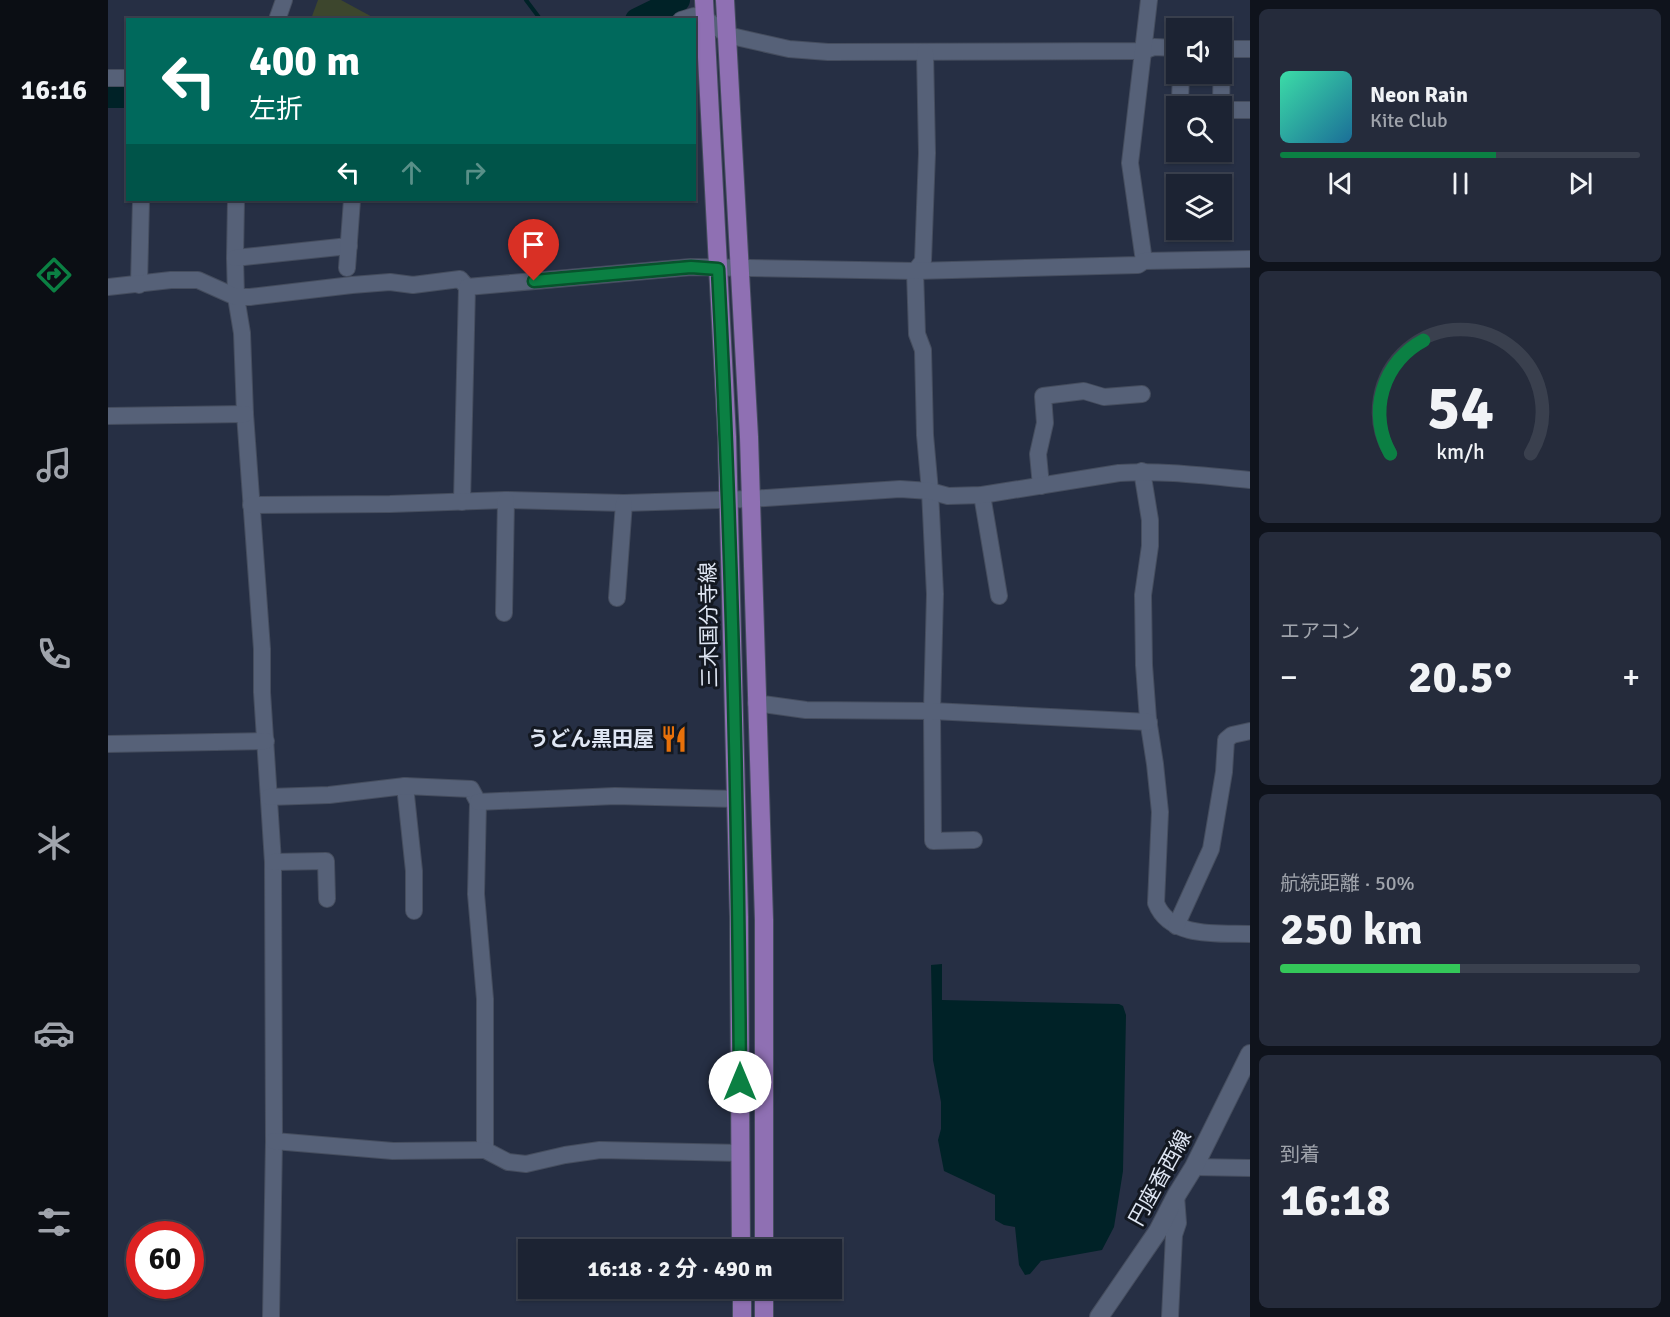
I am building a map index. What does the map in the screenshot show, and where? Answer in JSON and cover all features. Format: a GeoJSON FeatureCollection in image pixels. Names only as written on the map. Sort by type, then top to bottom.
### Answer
{"type":"FeatureCollection","features":[{"type":"Feature","properties":{"kind":"main road","name":"三木国分寺線"},"geometry":{"type":"LineString","coordinates":[[705,0],[727,437],[739,917],[741,1239]]}},
{"type":"Feature","properties":{"kind":"main road","name":"三木国分寺線"},"geometry":{"type":"LineString","coordinates":[[725,0],[749,437],[764,920],[764,1239]]}},
{"type":"Feature","properties":{"kind":"main road","name":"円座香西線"},"geometry":{"type":"LineString","coordinates":[[1099,1317],[1158,1231],[1194,1167],[1249,1058]]}},
{"type":"Feature","properties":{"kind":"main road"},"geometry":{"type":"LineString","coordinates":[[742,1299],[742,1317]]}},
{"type":"Feature","properties":{"kind":"main road"},"geometry":{"type":"LineString","coordinates":[[764,1299],[764,1317]]}},
{"type":"Feature","properties":{"kind":"street"},"geometry":{"type":"LineString","coordinates":[[278,18],[284,0]]}},
{"type":"Feature","properties":{"kind":"street"},"geometry":{"type":"LineString","coordinates":[[1144,261],[1130,163],[1149,0]]}},
{"type":"Feature","properties":{"kind":"street"},"geometry":{"type":"LineString","coordinates":[[688,18],[694,16],[706,19],[727,34],[789,49],[852,53],[1143,51],[1154,47],[1166,48]]}},
{"type":"Feature","properties":{"kind":"street"},"geometry":{"type":"LineString","coordinates":[[1232,49],[1250,49]]}},
{"type":"Feature","properties":{"kind":"street"},"geometry":{"type":"LineString","coordinates":[[925,52],[927,153],[923,261],[915,271],[917,334],[923,350],[925,435],[935,594],[932,711],[933,841],[974,840]]}},
{"type":"Feature","properties":{"kind":"street"},"geometry":{"type":"LineString","coordinates":[[108,78],[126,78]]}},
{"type":"Feature","properties":{"kind":"street"},"geometry":{"type":"LineString","coordinates":[[1232,109],[1250,110]]}},
{"type":"Feature","properties":{"kind":"street"},"geometry":{"type":"LineString","coordinates":[[139,285],[141,201]]}},
{"type":"Feature","properties":{"kind":"street"},"geometry":{"type":"LineString","coordinates":[[236,201],[236,297],[242,333],[250,505],[262,649],[262,692],[273,862],[274,1141],[271,1317]]}},
{"type":"Feature","properties":{"kind":"street"},"geometry":{"type":"LineString","coordinates":[[347,268],[352,201]]}},
{"type":"Feature","properties":{"kind":"street"},"geometry":{"type":"LineString","coordinates":[[235,258],[349,246]]}},
{"type":"Feature","properties":{"kind":"street"},"geometry":{"type":"LineString","coordinates":[[467,287],[691,267],[915,271],[1138,265],[1144,261],[1250,259]]}},
{"type":"Feature","properties":{"kind":"street"},"geometry":{"type":"LineString","coordinates":[[108,287],[171,280],[198,280],[236,297],[250,297],[352,285],[390,282],[413,285],[460,279],[467,287],[462,502]]}},
{"type":"Feature","properties":{"kind":"street"},"geometry":{"type":"LineString","coordinates":[[1041,486],[1038,453],[1045,423],[1043,396],[1084,391],[1104,397],[1142,394]]}},
{"type":"Feature","properties":{"kind":"street"},"geometry":{"type":"LineString","coordinates":[[108,416],[245,414]]}},
{"type":"Feature","properties":{"kind":"street"},"geometry":{"type":"LineString","coordinates":[[250,505],[506,500],[624,503],[750,499],[900,489],[930,491],[948,496],[982,495],[1142,471],[1250,480]]}},
{"type":"Feature","properties":{"kind":"street"},"geometry":{"type":"LineString","coordinates":[[1142,471],[1150,520],[1150,546],[1143,595],[1144,665],[1160,812],[1156,903],[1160,912],[1176,926],[1192,932],[1250,934]]}},
{"type":"Feature","properties":{"kind":"street"},"geometry":{"type":"LineString","coordinates":[[982,495],[999,596]]}},
{"type":"Feature","properties":{"kind":"street"},"geometry":{"type":"LineString","coordinates":[[504,614],[506,500]]}},
{"type":"Feature","properties":{"kind":"street"},"geometry":{"type":"LineString","coordinates":[[617,598],[624,503]]}},
{"type":"Feature","properties":{"kind":"street"},"geometry":{"type":"LineString","coordinates":[[756,703],[806,710],[932,711],[1149,722]]}},
{"type":"Feature","properties":{"kind":"street"},"geometry":{"type":"LineString","coordinates":[[1176,926],[1211,849],[1224,772],[1226,740],[1232,735],[1250,731]]}},
{"type":"Feature","properties":{"kind":"street"},"geometry":{"type":"LineString","coordinates":[[108,744],[266,741]]}},
{"type":"Feature","properties":{"kind":"street"},"geometry":{"type":"LineString","coordinates":[[268,797],[329,795],[405,786],[471,789],[478,802],[476,894],[485,999],[484,1150]]}},
{"type":"Feature","properties":{"kind":"street"},"geometry":{"type":"LineString","coordinates":[[405,786],[414,871],[414,911]]}},
{"type":"Feature","properties":{"kind":"street"},"geometry":{"type":"LineString","coordinates":[[478,802],[615,796],[736,799]]}},
{"type":"Feature","properties":{"kind":"street"},"geometry":{"type":"LineString","coordinates":[[273,862],[326,861],[327,899]]}},
{"type":"Feature","properties":{"kind":"street"},"geometry":{"type":"LineString","coordinates":[[274,1141],[393,1151],[484,1150],[508,1162],[526,1164],[600,1150],[741,1153]]}},
{"type":"Feature","properties":{"kind":"street"},"geometry":{"type":"LineString","coordinates":[[1194,1167],[1250,1168]]}},
{"type":"Feature","properties":{"kind":"street"},"geometry":{"type":"LineString","coordinates":[[1170,1317],[1174,1235],[1178,1223],[1176,1196]]}},
{"type":"Feature","properties":{"kind":"shaded area"},"geometry":{"type":"Polygon","coordinates":[[[318,0],[341,0],[374,18],[311,18],[318,0]]]}},
{"type":"Feature","properties":{"kind":"shaded area"},"geometry":{"type":"Polygon","coordinates":[[[942,964],[942,1000],[1119,1004],[1123,1006],[1126,1015],[1123,1171],[1114,1227],[1102,1250],[1041,1261],[1030,1274],[1025,1275],[1019,1265],[1015,1227],[995,1220],[995,1195],[944,1171],[938,1140],[941,1129],[941,1102],[933,1060],[931,965],[942,964]]]}},
{"type":"Feature","properties":{"kind":"waterway"},"geometry":{"type":"LineString","coordinates":[[526,0],[540,18]]}},
{"type":"Feature","properties":{"kind":"waterway"},"geometry":{"type":"LineString","coordinates":[[641,18],[678,0]]}},
{"type":"Feature","properties":{"kind":"waterway"},"geometry":{"type":"LineString","coordinates":[[108,96],[126,96]]}},
{"type":"Feature","properties":{"kind":"place","name":"うどん黒田屋"},"geometry":{"type":"Point","coordinates":[674,739]}},
{"type":"Feature","properties":{"kind":"route"},"geometry":{"type":"LineString","coordinates":[[534,281],[691,267],[718,269],[727,437],[739,917],[740,1082]]}}]}
